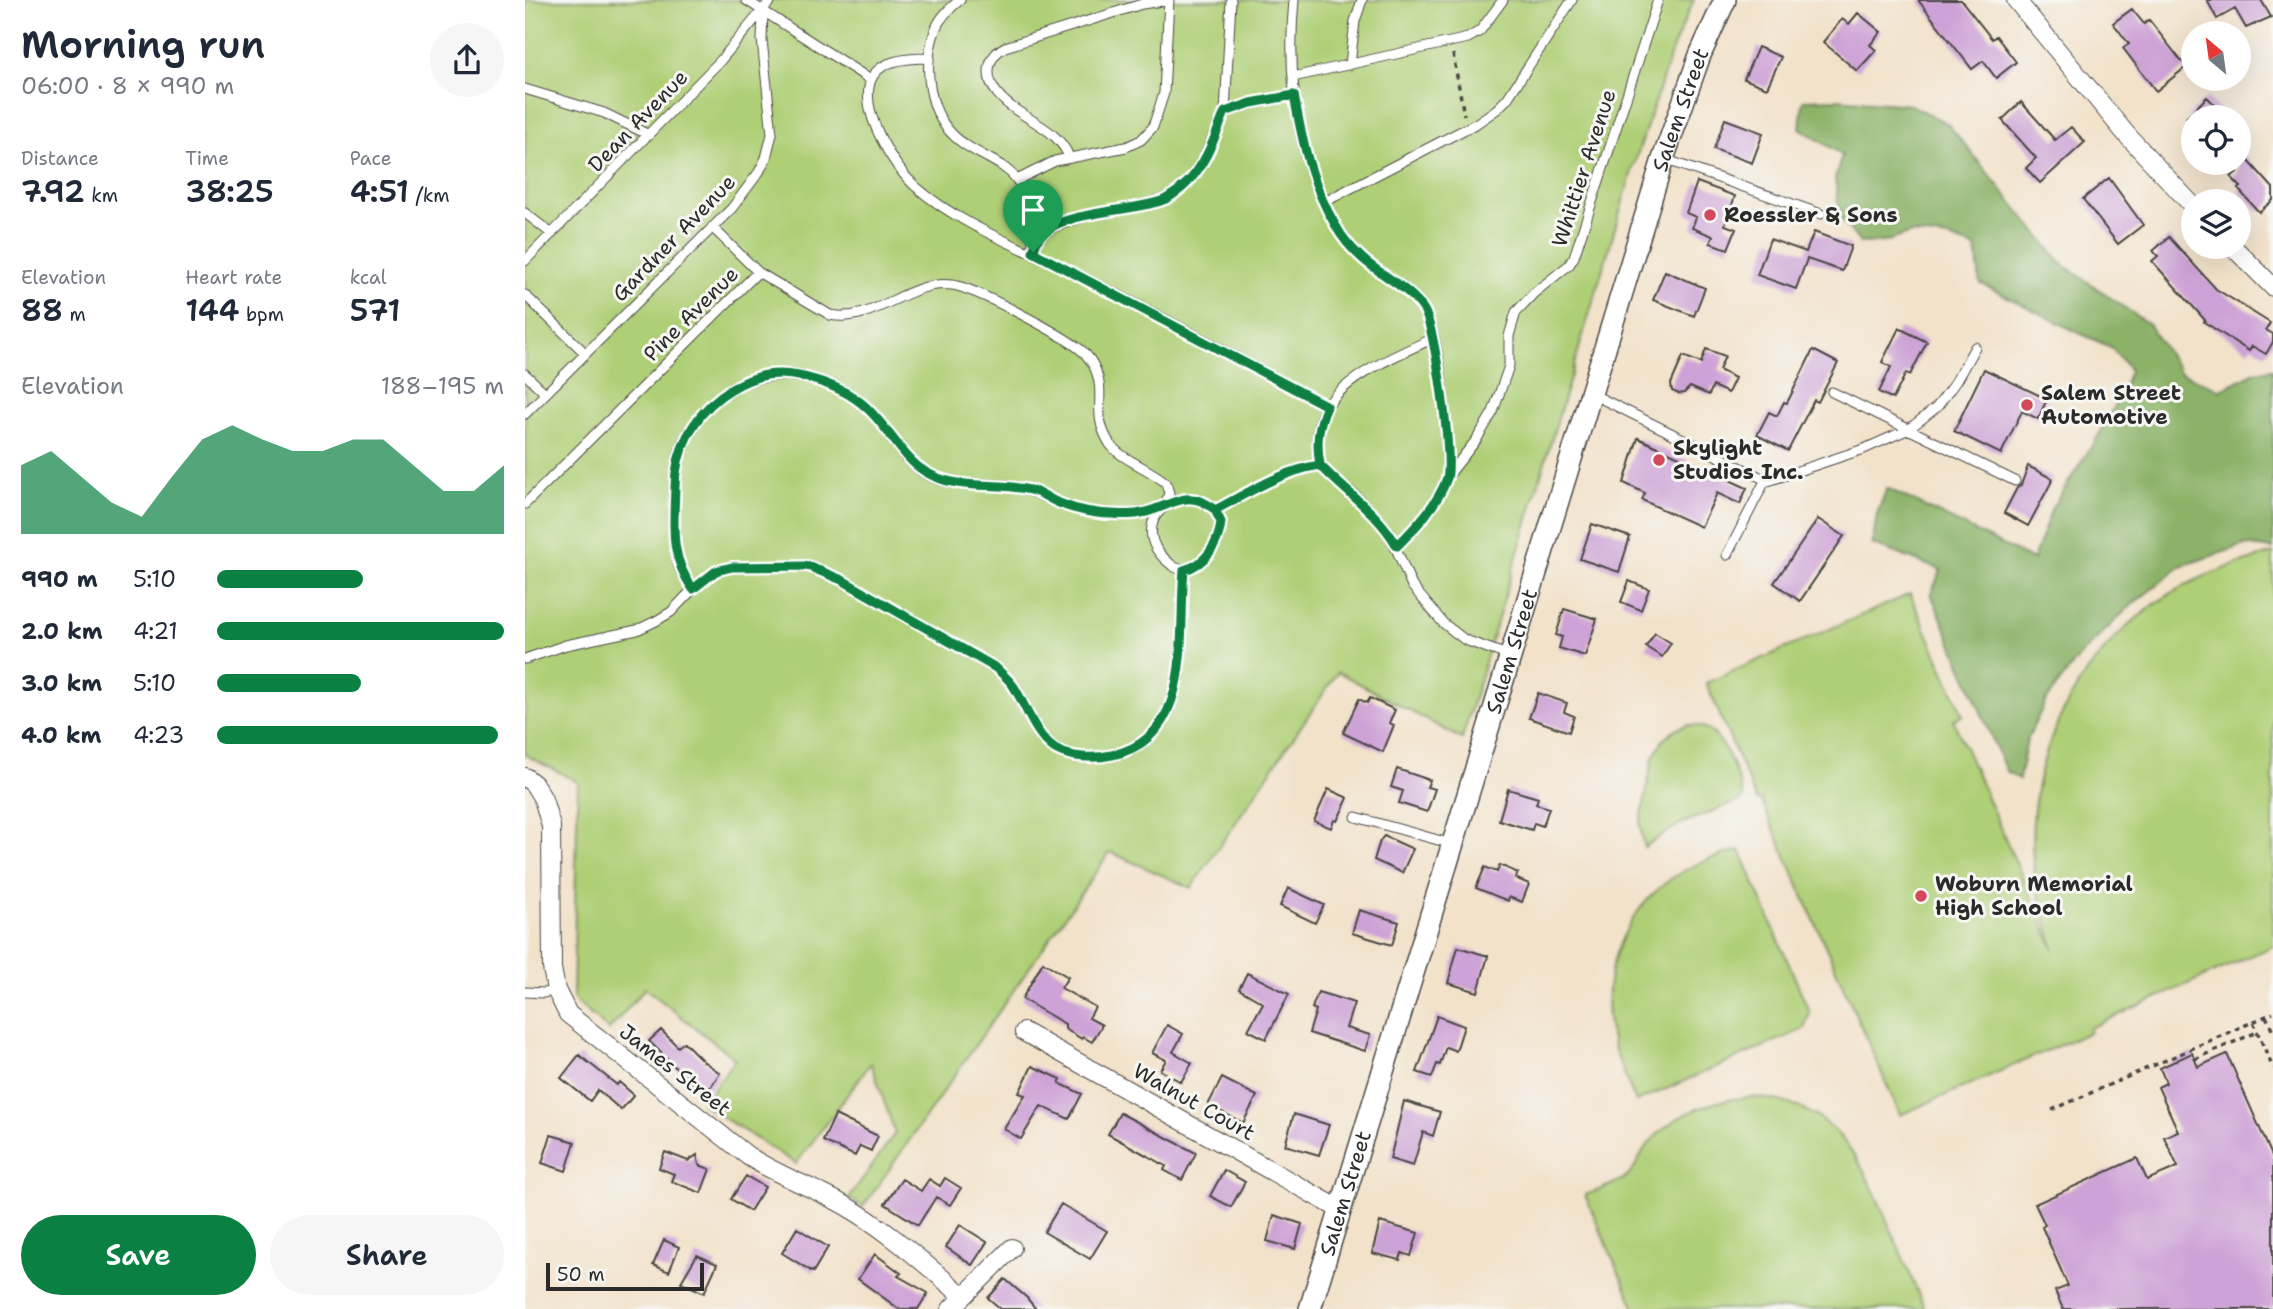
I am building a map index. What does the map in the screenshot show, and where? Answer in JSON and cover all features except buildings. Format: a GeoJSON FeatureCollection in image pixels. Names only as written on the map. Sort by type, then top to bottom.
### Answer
{"type":"FeatureCollection","features":[{"type":"Feature","properties":{"kind":"street","name":"Salem Street"},"geometry":{"type":"LineString","coordinates":[[1310,1309],[1663,159],[1695,68],[1725,0]]}},
{"type":"Feature","properties":{"kind":"street"},"geometry":{"type":"LineString","coordinates":[[2016,0],[2126,134],[2181,193]]}},
{"type":"Feature","properties":{"kind":"street"},"geometry":{"type":"LineString","coordinates":[[2245,259],[2273,287]]}},
{"type":"Feature","properties":{"kind":"street","name":"James Street"},"geometry":{"type":"LineString","coordinates":[[525,777],[534,784],[543,799],[551,826],[552,968],[560,1001],[573,1020],[748,1156],[779,1175],[866,1218],[957,1303]]}},
{"type":"Feature","properties":{"kind":"street","name":"Walnut Court"},"geometry":{"type":"LineString","coordinates":[[1024,1032],[1341,1210]]}},
{"type":"Feature","properties":{"kind":"street"},"geometry":{"type":"LineString","coordinates":[[957,1303],[1012,1248]]}},
{"type":"Feature","properties":{"kind":"lane"},"geometry":{"type":"LineString","coordinates":[[746,0],[871,80]]}},
{"type":"Feature","properties":{"kind":"lane","name":"Dean Avenue"},"geometry":{"type":"LineString","coordinates":[[525,261],[720,61],[771,0]]}},
{"type":"Feature","properties":{"kind":"lane"},"geometry":{"type":"LineString","coordinates":[[960,0],[948,10],[936,28],[930,58],[931,96],[945,126],[958,141],[1010,172],[1023,189],[1031,215],[1033,252]]}},
{"type":"Feature","properties":{"kind":"lane"},"geometry":{"type":"LineString","coordinates":[[1017,180],[1055,161],[1126,146],[1141,140],[1153,127],[1164,93],[1169,0],[1142,4],[1005,47],[997,51],[990,60],[989,75],[997,94],[1050,133],[1069,157]]}},
{"type":"Feature","properties":{"kind":"lane"},"geometry":{"type":"LineString","coordinates":[[1033,252],[1039,237],[1048,229],[1089,215],[1157,202],[1179,190],[1198,170],[1225,112],[1231,0]]}},
{"type":"Feature","properties":{"kind":"lane"},"geometry":{"type":"LineString","coordinates":[[1294,0],[1294,95],[1309,168],[1335,225],[1356,252],[1425,311],[1434,338],[1445,412],[1448,476]]}},
{"type":"Feature","properties":{"kind":"lane"},"geometry":{"type":"LineString","coordinates":[[1350,65],[1355,21],[1362,0]]}},
{"type":"Feature","properties":{"kind":"lane"},"geometry":{"type":"LineString","coordinates":[[1293,77],[1477,34],[1503,0]]}},
{"type":"Feature","properties":{"kind":"lane"},"geometry":{"type":"LineString","coordinates":[[1324,202],[1497,109],[1507,99],[1572,0]]}},
{"type":"Feature","properties":{"kind":"lane","name":"Whittier Avenue"},"geometry":{"type":"LineString","coordinates":[[1397,546],[1431,507],[1448,476],[1493,412],[1509,366],[1509,336],[1516,312],[1534,293],[1569,265],[1574,257],[1658,0]]}},
{"type":"Feature","properties":{"kind":"lane","name":"Gardner Avenue"},"geometry":{"type":"LineString","coordinates":[[525,414],[750,186],[766,158],[772,134],[762,40],[763,10]]}},
{"type":"Feature","properties":{"kind":"lane"},"geometry":{"type":"LineString","coordinates":[[930,58],[905,58],[887,64],[871,80],[869,96],[877,129],[888,153],[905,176],[947,209],[1327,406]]}},
{"type":"Feature","properties":{"kind":"lane"},"geometry":{"type":"LineString","coordinates":[[525,89],[604,113],[649,135]]}},
{"type":"Feature","properties":{"kind":"lane"},"geometry":{"type":"LineString","coordinates":[[1225,112],[1251,103],[1294,95]]}},
{"type":"Feature","properties":{"kind":"lane"},"geometry":{"type":"LineString","coordinates":[[1663,159],[1821,214]]}},
{"type":"Feature","properties":{"kind":"lane"},"geometry":{"type":"LineString","coordinates":[[525,212],[552,234]]}},
{"type":"Feature","properties":{"kind":"lane"},"geometry":{"type":"LineString","coordinates":[[712,227],[758,272]]}},
{"type":"Feature","properties":{"kind":"lane","name":"Pine Avenue"},"geometry":{"type":"LineString","coordinates":[[525,504],[758,272],[830,315],[842,317],[882,307],[928,286],[956,285],[976,292],[1066,340],[1087,356],[1096,371],[1100,391],[1098,413],[1101,426],[1111,445],[1123,456],[1147,468],[1166,483],[1169,493],[1165,506]]}},
{"type":"Feature","properties":{"kind":"lane"},"geometry":{"type":"LineString","coordinates":[[525,295],[585,353]]}},
{"type":"Feature","properties":{"kind":"lane"},"geometry":{"type":"LineString","coordinates":[[1434,338],[1398,354],[1362,376],[1327,406],[1318,432],[1320,465],[1378,518],[1397,546],[1412,586],[1443,624],[1465,640],[1512,657]]}},
{"type":"Feature","properties":{"kind":"lane"},"geometry":{"type":"LineString","coordinates":[[1592,394],[1765,481],[1854,453],[1909,429],[1937,407],[1956,381],[1975,347]]}},
{"type":"Feature","properties":{"kind":"lane"},"geometry":{"type":"LineString","coordinates":[[525,374],[545,393]]}},
{"type":"Feature","properties":{"kind":"lane"},"geometry":{"type":"LineString","coordinates":[[693,589],[683,574],[676,553],[675,476],[678,456],[694,425],[715,401],[742,383],[759,376],[773,374],[811,379],[857,400],[871,412],[917,467],[941,480],[1028,489],[1077,510],[1100,513],[1137,514],[1187,498],[1200,500],[1215,510],[1221,522],[1212,548],[1203,561],[1193,568],[1174,568],[1151,540],[1152,524],[1165,506]]}},
{"type":"Feature","properties":{"kind":"lane"},"geometry":{"type":"LineString","coordinates":[[1832,391],[2015,481]]}},
{"type":"Feature","properties":{"kind":"lane"},"geometry":{"type":"LineString","coordinates":[[1215,510],[1282,475],[1320,465]]}},
{"type":"Feature","properties":{"kind":"lane"},"geometry":{"type":"LineString","coordinates":[[1727,555],[1765,481]]}},
{"type":"Feature","properties":{"kind":"lane"},"geometry":{"type":"LineString","coordinates":[[525,659],[566,645],[637,630],[671,612],[693,589],[716,571],[732,567],[808,566],[842,580],[996,668],[1012,684],[1034,723],[1052,747],[1067,755],[1096,758],[1122,753],[1147,741],[1157,730],[1175,696],[1184,570]]}},
{"type":"Feature","properties":{"kind":"lane"},"geometry":{"type":"LineString","coordinates":[[1356,817],[1454,845]]}},
{"type":"Feature","properties":{"kind":"lane"},"geometry":{"type":"LineString","coordinates":[[525,992],[556,990]]}},
{"type":"Feature","properties":{"kind":"path"},"geometry":{"type":"LineString","coordinates":[[1451,41],[1466,128]]}},
{"type":"Feature","properties":{"kind":"path"},"geometry":{"type":"LineString","coordinates":[[2052,1110],[2273,1013]]}},
{"type":"Feature","properties":{"kind":"path"},"geometry":{"type":"LineString","coordinates":[[2266,1016],[2273,1032]]}},
{"type":"Feature","properties":{"kind":"path"},"geometry":{"type":"LineString","coordinates":[[2253,1022],[2273,1068]]}},
{"type":"Feature","properties":{"kind":"path"},"geometry":{"type":"LineString","coordinates":[[2195,1059],[2257,1032]]}},
{"type":"Feature","properties":{"kind":"green space"},"geometry":{"type":"Polygon","coordinates":[[[525,0],[1694,0],[1673,47],[1633,168],[1462,739],[1338,672],[1191,888],[1110,852],[863,1207],[849,1198],[895,1133],[871,1063],[796,1164],[702,1104],[735,1059],[645,988],[609,1030],[573,997],[578,782],[525,755],[525,0]]]}},
{"type":"Feature","properties":{"kind":"green space"},"geometry":{"type":"Polygon","coordinates":[[[1837,99],[1911,105],[1948,124],[2061,263],[2148,324],[2181,373],[2221,390],[2255,372],[2273,369],[2273,549],[2245,545],[2181,566],[2129,607],[2081,654],[2045,702],[2027,740],[2019,779],[2006,771],[1931,594],[1941,570],[1872,544],[1877,514],[1887,488],[2033,560],[2052,508],[2100,433],[2130,370],[2111,347],[1980,283],[1976,248],[1949,238],[1911,233],[1884,242],[1860,243],[1840,217],[1835,179],[1842,155],[1800,128],[1803,100],[1837,99]]]}},
{"type":"Feature","properties":{"kind":"green space"},"geometry":{"type":"Polygon","coordinates":[[[2273,553],[2273,946],[2089,1028],[2090,1032],[1900,1115],[1761,800],[1757,801],[1706,683],[1910,594],[1963,715],[1953,720],[2054,949],[2034,872],[2033,819],[2039,777],[2052,737],[2069,700],[2092,665],[2120,634],[2152,606],[2198,579],[2273,553]]]}},
{"type":"Feature","properties":{"kind":"green space"},"geometry":{"type":"Polygon","coordinates":[[[1687,725],[1707,729],[1719,740],[1732,764],[1744,799],[1680,824],[1644,847],[1640,825],[1653,757],[1663,740],[1674,730],[1687,725]]]}},
{"type":"Feature","properties":{"kind":"green space"},"geometry":{"type":"Polygon","coordinates":[[[1740,850],[1810,1013],[1804,1029],[1636,1102],[1611,1036],[1607,1003],[1614,959],[1622,939],[1633,919],[1662,886],[1694,866],[1740,850]]]}},
{"type":"Feature","properties":{"kind":"green space"},"geometry":{"type":"Polygon","coordinates":[[[1750,1097],[1802,1108],[1839,1135],[1853,1153],[1876,1196],[1925,1309],[1635,1309],[1585,1195],[1626,1178],[1646,1147],[1680,1117],[1720,1101],[1750,1097]]]}},
{"type":"Feature","properties":{"kind":"place","name":"Roessler & Sons"},"geometry":{"type":"Point","coordinates":[1710,215]}},
{"type":"Feature","properties":{"kind":"place","name":"Salem Street Automotive"},"geometry":{"type":"Point","coordinates":[2027,405]}},
{"type":"Feature","properties":{"kind":"place","name":"Skylight Studios Inc."},"geometry":{"type":"Point","coordinates":[1659,460]}},
{"type":"Feature","properties":{"kind":"place","name":"Woburn Memorial High School"},"geometry":{"type":"Point","coordinates":[1921,896]}},
{"type":"Feature","properties":{"kind":"route"},"geometry":{"type":"LineString","coordinates":[[1033,252],[1039,237],[1048,229],[1089,215],[1145,205],[1167,198],[1188,182],[1198,170],[1225,112],[1251,103],[1294,95],[1309,168],[1335,225],[1362,258],[1415,299],[1425,311],[1434,338],[1445,412],[1448,476],[1431,507],[1397,546],[1378,518],[1320,465],[1303,468],[1282,475],[1249,492],[1215,510],[1200,500],[1187,498],[1137,514],[1077,510],[1028,489],[956,483],[926,474],[857,400],[819,381],[773,374],[759,376],[728,391],[702,415],[685,439],[678,456],[675,476],[676,553],[678,564],[693,589],[716,571],[732,567],[808,566],[842,580],[996,668],[1012,684],[1042,736],[1052,747],[1067,755],[1096,758],[1122,753],[1147,741],[1157,730],[1175,696],[1184,570],[1203,561],[1212,548],[1221,522],[1215,510],[1282,475],[1320,465],[1318,432],[1327,406],[1033,252]]}}]}
